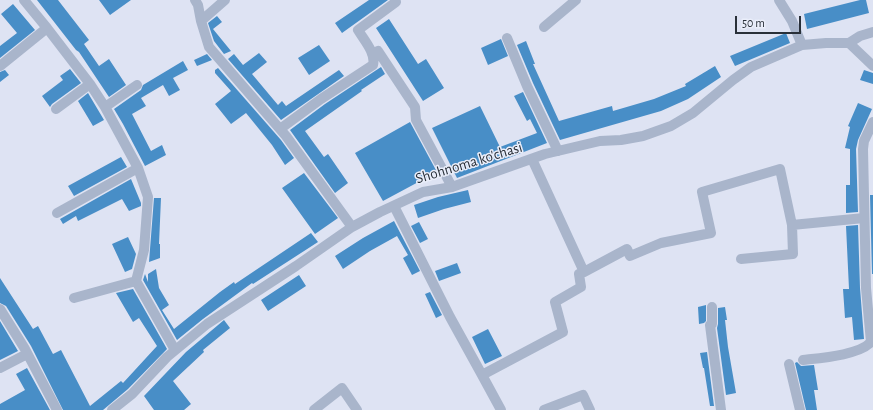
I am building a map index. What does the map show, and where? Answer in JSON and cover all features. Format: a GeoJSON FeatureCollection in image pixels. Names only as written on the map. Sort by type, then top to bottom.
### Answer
{"type":"FeatureCollection","features":[{"type":"Feature","properties":{"kind":"street"},"geometry":{"type":"LineString","coordinates":[[24,0],[90,84],[105,107],[138,168],[148,197],[144,250],[136,281],[175,350]]}},
{"type":"Feature","properties":{"kind":"street"},"geometry":{"type":"LineString","coordinates":[[195,0],[198,4],[201,21],[209,47],[280,130],[352,227]]}},
{"type":"Feature","properties":{"kind":"street"},"geometry":{"type":"LineString","coordinates":[[201,21],[225,0]]}},
{"type":"Feature","properties":{"kind":"street"},"geometry":{"type":"LineString","coordinates":[[544,27],[576,0]]}},
{"type":"Feature","properties":{"kind":"street"},"geometry":{"type":"LineString","coordinates":[[779,0],[792,21],[802,45]]}},
{"type":"Feature","properties":{"kind":"street"},"geometry":{"type":"LineString","coordinates":[[280,130],[321,99],[373,65],[374,59],[372,54],[358,30],[396,2]]}},
{"type":"Feature","properties":{"kind":"street"},"geometry":{"type":"LineString","coordinates":[[0,66],[47,28]]}},
{"type":"Feature","properties":{"kind":"street","name":"Shohnoma ko'chasi"},"geometry":{"type":"LineString","coordinates":[[112,410],[132,394],[167,357],[207,324],[296,266],[352,227],[380,212],[423,192],[452,187],[546,154],[600,141],[621,140],[642,136],[671,126],[693,113],[751,67],[802,45],[849,43],[860,36],[873,32]]}},
{"type":"Feature","properties":{"kind":"street"},"geometry":{"type":"LineString","coordinates":[[507,38],[527,86],[558,151]]}},
{"type":"Feature","properties":{"kind":"street"},"geometry":{"type":"LineString","coordinates":[[849,43],[873,66]]}},
{"type":"Feature","properties":{"kind":"street"},"geometry":{"type":"LineString","coordinates":[[372,54],[378,51],[415,107],[416,120],[452,187]]}},
{"type":"Feature","properties":{"kind":"street"},"geometry":{"type":"LineString","coordinates":[[56,109],[90,84]]}},
{"type":"Feature","properties":{"kind":"street"},"geometry":{"type":"LineString","coordinates":[[105,107],[137,85]]}},
{"type":"Feature","properties":{"kind":"street"},"geometry":{"type":"LineString","coordinates":[[803,360],[838,356],[867,346],[871,342],[866,288],[863,149],[864,141],[873,122]]}},
{"type":"Feature","properties":{"kind":"street"},"geometry":{"type":"LineString","coordinates":[[532,159],[584,272]]}},
{"type":"Feature","properties":{"kind":"street"},"geometry":{"type":"LineString","coordinates":[[57,213],[138,168]]}},
{"type":"Feature","properties":{"kind":"street"},"geometry":{"type":"LineString","coordinates":[[482,375],[563,332],[555,302],[581,287],[579,274],[626,249],[630,256],[661,243],[711,233],[702,192],[780,169],[792,225],[793,254],[741,259]]}},
{"type":"Feature","properties":{"kind":"street"},"geometry":{"type":"LineString","coordinates":[[394,206],[450,317],[501,410]]}},
{"type":"Feature","properties":{"kind":"street"},"geometry":{"type":"LineString","coordinates":[[792,225],[864,218]]}},
{"type":"Feature","properties":{"kind":"street"},"geometry":{"type":"LineString","coordinates":[[74,298],[136,281]]}},
{"type":"Feature","properties":{"kind":"street"},"geometry":{"type":"LineString","coordinates":[[712,307],[712,324],[710,325],[721,410]]}},
{"type":"Feature","properties":{"kind":"street"},"geometry":{"type":"LineString","coordinates":[[0,309],[27,354],[56,410]]}},
{"type":"Feature","properties":{"kind":"street"},"geometry":{"type":"LineString","coordinates":[[0,368],[27,354]]}},
{"type":"Feature","properties":{"kind":"street"},"geometry":{"type":"LineString","coordinates":[[789,364],[800,410]]}},
{"type":"Feature","properties":{"kind":"street"},"geometry":{"type":"LineString","coordinates":[[314,410],[342,388],[357,410]]}},
{"type":"Feature","properties":{"kind":"street"},"geometry":{"type":"LineString","coordinates":[[544,410],[583,395],[590,410]]}},
{"type":"Feature","properties":{"kind":"building"},"geometry":{"type":"Polygon","coordinates":[[[37,0],[58,0],[89,40],[84,44],[99,66],[109,59],[126,85],[109,97],[79,52],[37,0]]]}},
{"type":"Feature","properties":{"kind":"building"},"geometry":{"type":"Polygon","coordinates":[[[99,0],[131,0],[110,15],[99,0]]]}},
{"type":"Feature","properties":{"kind":"building"},"geometry":{"type":"Polygon","coordinates":[[[369,0],[388,0],[342,33],[335,23],[369,0]]]}},
{"type":"Feature","properties":{"kind":"building"},"geometry":{"type":"Polygon","coordinates":[[[860,0],[866,0],[869,13],[807,29],[804,14],[860,0]]]}},
{"type":"Feature","properties":{"kind":"building"},"geometry":{"type":"Polygon","coordinates":[[[13,4],[35,30],[0,58],[0,46],[17,33],[1,14],[13,4]]]}},
{"type":"Feature","properties":{"kind":"building"},"geometry":{"type":"Polygon","coordinates":[[[217,16],[222,22],[213,29],[231,51],[224,54],[214,41],[208,23],[217,16]]]}},
{"type":"Feature","properties":{"kind":"building"},"geometry":{"type":"Polygon","coordinates":[[[389,19],[418,64],[426,59],[444,88],[423,101],[376,28],[389,19]]]}},
{"type":"Feature","properties":{"kind":"building"},"geometry":{"type":"Polygon","coordinates":[[[786,33],[790,43],[735,66],[730,56],[786,33]]]}},
{"type":"Feature","properties":{"kind":"building"},"geometry":{"type":"Polygon","coordinates":[[[501,39],[508,56],[488,65],[481,48],[501,39]]]}},
{"type":"Feature","properties":{"kind":"building"},"geometry":{"type":"Polygon","coordinates":[[[526,41],[535,64],[533,64],[559,121],[612,106],[613,111],[654,99],[686,86],[685,84],[715,66],[721,77],[688,99],[661,111],[560,140],[517,45],[526,41]]]}},
{"type":"Feature","properties":{"kind":"building"},"geometry":{"type":"Polygon","coordinates":[[[319,45],[330,61],[309,75],[298,58],[319,45]]]}},
{"type":"Feature","properties":{"kind":"building"},"geometry":{"type":"Polygon","coordinates":[[[259,53],[267,62],[252,74],[278,105],[282,101],[286,106],[339,70],[344,76],[281,120],[228,59],[234,54],[243,65],[259,53]]]}},
{"type":"Feature","properties":{"kind":"building"},"geometry":{"type":"Polygon","coordinates":[[[207,54],[212,60],[197,66],[194,60],[207,54]]]}},
{"type":"Feature","properties":{"kind":"building"},"geometry":{"type":"Polygon","coordinates":[[[183,61],[188,70],[173,78],[180,90],[169,96],[163,85],[141,98],[146,106],[132,114],[151,151],[162,145],[166,155],[145,166],[114,109],[141,90],[143,85],[183,61]]]}},
{"type":"Feature","properties":{"kind":"building"},"geometry":{"type":"Polygon","coordinates":[[[381,67],[385,74],[305,131],[324,157],[328,154],[348,183],[335,193],[290,130],[325,104],[381,67]]]}},
{"type":"Feature","properties":{"kind":"building"},"geometry":{"type":"Polygon","coordinates":[[[218,68],[281,140],[294,158],[285,165],[272,145],[246,113],[231,124],[215,104],[231,91],[215,73],[215,70],[218,68]]]}},
{"type":"Feature","properties":{"kind":"building"},"geometry":{"type":"Polygon","coordinates":[[[70,69],[81,83],[50,107],[42,96],[63,80],[60,76],[70,69]]]}},
{"type":"Feature","properties":{"kind":"building"},"geometry":{"type":"Polygon","coordinates":[[[5,70],[9,75],[0,82],[0,72],[5,70]]]}},
{"type":"Feature","properties":{"kind":"building"},"geometry":{"type":"Polygon","coordinates":[[[864,70],[873,73],[873,84],[860,80],[864,70]]]}},
{"type":"Feature","properties":{"kind":"building"},"geometry":{"type":"Polygon","coordinates":[[[523,92],[547,143],[457,178],[432,128],[480,106],[500,147],[537,133],[530,119],[527,121],[514,96],[523,92]]]}},
{"type":"Feature","properties":{"kind":"building"},"geometry":{"type":"Polygon","coordinates":[[[88,93],[104,120],[93,126],[78,101],[88,93]]]}},
{"type":"Feature","properties":{"kind":"building"},"geometry":{"type":"Polygon","coordinates":[[[858,103],[872,109],[858,140],[856,149],[858,212],[846,213],[846,185],[850,185],[850,149],[845,148],[850,127],[848,126],[858,103]]]}},
{"type":"Feature","properties":{"kind":"building"},"geometry":{"type":"Polygon","coordinates":[[[410,122],[437,172],[383,201],[355,153],[410,122]]]}},
{"type":"Feature","properties":{"kind":"building"},"geometry":{"type":"Polygon","coordinates":[[[121,157],[127,167],[74,196],[68,186],[121,157]]]}},
{"type":"Feature","properties":{"kind":"building"},"geometry":{"type":"Polygon","coordinates":[[[304,173],[338,218],[315,234],[282,188],[304,173]]]}},
{"type":"Feature","properties":{"kind":"building"},"geometry":{"type":"Polygon","coordinates":[[[131,179],[141,206],[129,211],[122,199],[78,221],[76,216],[63,224],[60,219],[131,179]]]}},
{"type":"Feature","properties":{"kind":"building"},"geometry":{"type":"Polygon","coordinates":[[[468,190],[471,202],[418,218],[414,205],[438,197],[468,190]]]}},
{"type":"Feature","properties":{"kind":"building"},"geometry":{"type":"Polygon","coordinates":[[[870,195],[873,195],[873,274],[872,274],[870,195]]]}},
{"type":"Feature","properties":{"kind":"building"},"geometry":{"type":"Polygon","coordinates":[[[154,198],[161,198],[159,244],[160,258],[149,262],[154,198]]]}},
{"type":"Feature","properties":{"kind":"building"},"geometry":{"type":"Polygon","coordinates":[[[394,221],[420,271],[412,275],[403,258],[408,255],[397,236],[370,251],[343,269],[335,256],[394,221]]]}},
{"type":"Feature","properties":{"kind":"building"},"geometry":{"type":"Polygon","coordinates":[[[419,222],[428,239],[420,243],[411,226],[419,222]]]}},
{"type":"Feature","properties":{"kind":"building"},"geometry":{"type":"Polygon","coordinates":[[[858,225],[860,288],[864,339],[854,340],[852,317],[845,318],[843,289],[849,289],[846,226],[858,225]]]}},
{"type":"Feature","properties":{"kind":"building"},"geometry":{"type":"Polygon","coordinates":[[[311,233],[318,242],[253,284],[252,283],[177,340],[143,280],[145,274],[148,282],[148,274],[156,269],[159,288],[169,305],[162,310],[174,329],[234,282],[235,284],[311,233]]]}},
{"type":"Feature","properties":{"kind":"building"},"geometry":{"type":"Polygon","coordinates":[[[128,237],[136,254],[132,269],[125,272],[112,244],[128,237]]]}},
{"type":"Feature","properties":{"kind":"building"},"geometry":{"type":"Polygon","coordinates":[[[457,263],[461,273],[439,281],[435,271],[457,263]]]}},
{"type":"Feature","properties":{"kind":"building"},"geometry":{"type":"Polygon","coordinates":[[[299,275],[306,286],[268,311],[261,300],[299,275]]]}},
{"type":"Feature","properties":{"kind":"building"},"geometry":{"type":"Polygon","coordinates":[[[0,278],[33,329],[38,326],[53,354],[61,350],[90,406],[121,381],[123,383],[157,346],[139,318],[133,322],[116,293],[133,289],[167,349],[128,389],[103,410],[63,410],[31,346],[6,306],[0,303],[0,278]]]}},
{"type":"Feature","properties":{"kind":"building"},"geometry":{"type":"Polygon","coordinates":[[[430,292],[442,315],[436,318],[425,294],[430,292]]]}},
{"type":"Feature","properties":{"kind":"building"},"geometry":{"type":"Polygon","coordinates":[[[706,305],[706,321],[699,324],[698,307],[706,305]]]}},
{"type":"Feature","properties":{"kind":"building"},"geometry":{"type":"Polygon","coordinates":[[[725,307],[728,347],[736,393],[726,395],[717,328],[718,308],[725,307]]]}},
{"type":"Feature","properties":{"kind":"building"},"geometry":{"type":"Polygon","coordinates":[[[224,320],[230,328],[203,350],[204,352],[173,381],[191,404],[184,410],[154,410],[144,396],[186,352],[224,320]]]}},
{"type":"Feature","properties":{"kind":"building"},"geometry":{"type":"Polygon","coordinates":[[[0,321],[18,351],[0,360],[0,321]]]}},
{"type":"Feature","properties":{"kind":"building"},"geometry":{"type":"Polygon","coordinates":[[[488,329],[502,356],[485,364],[472,337],[488,329]]]}},
{"type":"Feature","properties":{"kind":"building"},"geometry":{"type":"Polygon","coordinates":[[[707,352],[714,406],[710,406],[700,353],[707,352]]]}},
{"type":"Feature","properties":{"kind":"building"},"geometry":{"type":"Polygon","coordinates":[[[797,362],[801,366],[814,365],[818,390],[814,390],[817,410],[806,410],[795,363],[797,362]]]}},
{"type":"Feature","properties":{"kind":"building"},"geometry":{"type":"Polygon","coordinates":[[[27,368],[50,410],[0,410],[0,404],[25,390],[16,374],[27,368]]]}}]}
